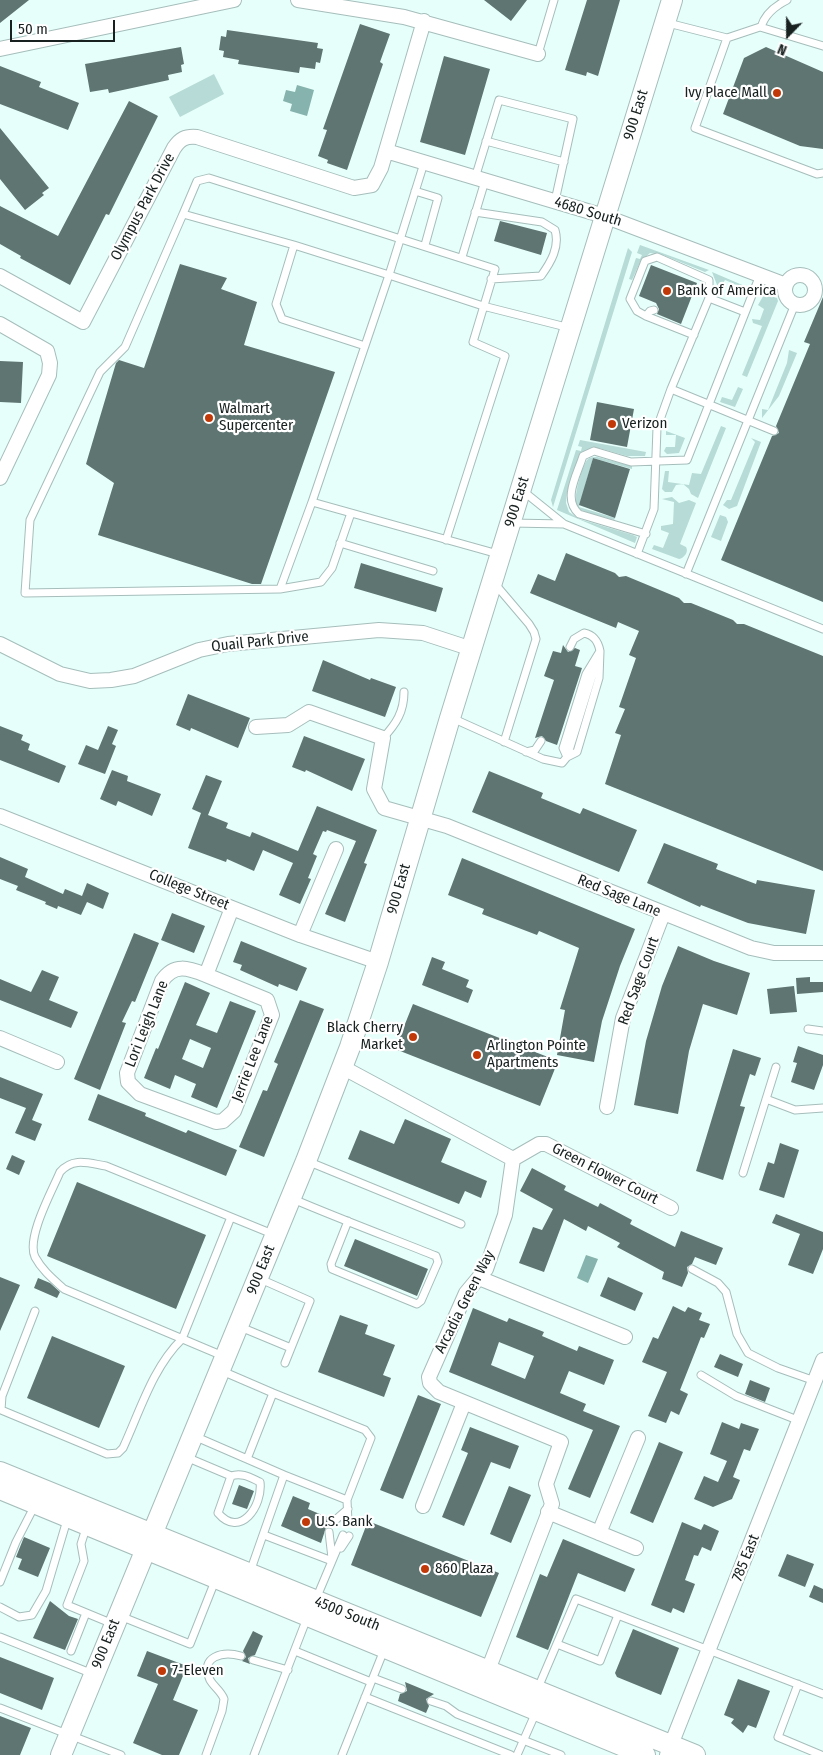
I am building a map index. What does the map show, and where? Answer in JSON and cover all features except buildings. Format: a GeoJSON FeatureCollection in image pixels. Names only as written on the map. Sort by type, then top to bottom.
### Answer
{"type":"FeatureCollection","features":[{"type":"Feature","properties":{"kind":"main road","name":"900 East"},"geometry":{"type":"LineString","coordinates":[[61,1755],[194,1436],[306,1161],[342,1067],[378,962],[419,819],[672,0]]}},
{"type":"Feature","properties":{"kind":"main road","name":"4500 South"},"geometry":{"type":"LineString","coordinates":[[0,1472],[39,1497]]}},
{"type":"Feature","properties":{"kind":"main road","name":"4500 South"},"geometry":{"type":"LineString","coordinates":[[0,1489],[39,1497],[537,1701],[669,1750],[695,1755]]}},
{"type":"Feature","properties":{"kind":"main road","name":"4500 South"},"geometry":{"type":"LineString","coordinates":[[71,1510],[87,1524],[149,1542],[216,1578],[247,1582]]}},
{"type":"Feature","properties":{"kind":"main road","name":"4500 South"},"geometry":{"type":"LineString","coordinates":[[311,1608],[385,1648],[485,1679]]}},
{"type":"Feature","properties":{"kind":"main road","name":"4500 South"},"geometry":{"type":"LineString","coordinates":[[537,1701],[645,1755]]}},
{"type":"Feature","properties":{"kind":"street"},"geometry":{"type":"LineString","coordinates":[[0,49],[234,0]]}},
{"type":"Feature","properties":{"kind":"street"},"geometry":{"type":"LineString","coordinates":[[298,0],[424,21],[538,54]]}},
{"type":"Feature","properties":{"kind":"street"},"geometry":{"type":"LineString","coordinates":[[386,151],[424,21]]}},
{"type":"Feature","properties":{"kind":"street","name":"Olympus Park Drive"},"geometry":{"type":"LineString","coordinates":[[0,276],[83,322],[174,148],[179,140],[187,136],[196,137],[354,188],[372,185],[378,176],[386,151]]}},
{"type":"Feature","properties":{"kind":"street","name":"4680 South"},"geometry":{"type":"LineString","coordinates":[[386,151],[604,216],[786,285]]}},
{"type":"Feature","properties":{"kind":"street"},"geometry":{"type":"LineString","coordinates":[[798,275],[808,277],[815,285],[819,297],[805,305],[795,304],[788,299],[786,285],[793,277],[798,275]]}},
{"type":"Feature","properties":{"kind":"street"},"geometry":{"type":"LineString","coordinates":[[0,324],[47,351],[50,363],[49,375],[0,478]]}},
{"type":"Feature","properties":{"kind":"street","name":"Quail Park Drive"},"geometry":{"type":"LineString","coordinates":[[0,644],[60,674],[90,681],[134,676],[199,650],[228,644],[379,630],[423,633],[472,649]]}},
{"type":"Feature","properties":{"kind":"street"},"geometry":{"type":"LineString","coordinates":[[256,727],[288,725],[309,712],[383,738]]}},
{"type":"Feature","properties":{"kind":"street","name":"Red Sage Lane"},"geometry":{"type":"LineString","coordinates":[[383,738],[374,789],[379,802],[390,812],[447,826],[751,948],[774,953],[823,953]]}},
{"type":"Feature","properties":{"kind":"street","name":"College Street"},"geometry":{"type":"LineString","coordinates":[[0,816],[300,935],[378,962]]}},
{"type":"Feature","properties":{"kind":"street"},"geometry":{"type":"LineString","coordinates":[[300,935],[336,849]]}},
{"type":"Feature","properties":{"kind":"street"},"geometry":{"type":"LineString","coordinates":[[206,975],[232,908]]}},
{"type":"Feature","properties":{"kind":"street","name":"Red Sage Court"},"geometry":{"type":"LineString","coordinates":[[608,1107],[624,1018],[663,914]]}},
{"type":"Feature","properties":{"kind":"street","name":"Lori Leigh Lane"},"geometry":{"type":"LineString","coordinates":[[206,975],[189,968],[178,968],[168,972],[128,1065],[128,1082],[140,1094],[209,1120],[224,1121]]}},
{"type":"Feature","properties":{"kind":"street","name":"Jerrie Lee Lane"},"geometry":{"type":"LineString","coordinates":[[206,975],[267,1000],[272,1015],[234,1111],[224,1121]]}},
{"type":"Feature","properties":{"kind":"street"},"geometry":{"type":"LineString","coordinates":[[0,1038],[57,1062]]}},
{"type":"Feature","properties":{"kind":"street"},"geometry":{"type":"LineString","coordinates":[[342,1067],[512,1159]]}},
{"type":"Feature","properties":{"kind":"street","name":"Green Flower Court"},"geometry":{"type":"LineString","coordinates":[[512,1159],[539,1144],[546,1144],[671,1208]]}},
{"type":"Feature","properties":{"kind":"street","name":"Arcadia Green Way"},"geometry":{"type":"LineString","coordinates":[[485,1679],[552,1504],[546,1484],[562,1442],[439,1392],[430,1383],[429,1377],[466,1293],[486,1269],[505,1215],[512,1159]]}},
{"type":"Feature","properties":{"kind":"street"},"geometry":{"type":"LineString","coordinates":[[479,1278],[625,1337]]}},
{"type":"Feature","properties":{"kind":"street","name":"785 East"},"geometry":{"type":"LineString","coordinates":[[669,1750],[823,1360]]}},
{"type":"Feature","properties":{"kind":"street"},"geometry":{"type":"LineString","coordinates":[[423,1506],[464,1403]]}},
{"type":"Feature","properties":{"kind":"street"},"geometry":{"type":"LineString","coordinates":[[599,1533],[638,1438]]}},
{"type":"Feature","properties":{"kind":"street"},"geometry":{"type":"LineString","coordinates":[[548,1512],[636,1548]]}},
{"type":"Feature","properties":{"kind":"lane"},"geometry":{"type":"LineString","coordinates":[[538,54],[554,0]]}},
{"type":"Feature","properties":{"kind":"lane"},"geometry":{"type":"LineString","coordinates":[[761,27],[764,19],[772,9],[787,0]]}},
{"type":"Feature","properties":{"kind":"lane"},"geometry":{"type":"LineString","coordinates":[[665,23],[727,38],[761,27],[823,46]]}},
{"type":"Feature","properties":{"kind":"lane"},"geometry":{"type":"LineString","coordinates":[[727,38],[695,128],[817,174],[823,173]]}},
{"type":"Feature","properties":{"kind":"lane"},"geometry":{"type":"LineString","coordinates":[[462,257],[475,212],[486,141],[500,100],[564,116],[574,121],[555,201]]}},
{"type":"Feature","properties":{"kind":"lane"},"geometry":{"type":"LineString","coordinates":[[486,141],[564,162]]}},
{"type":"Feature","properties":{"kind":"lane"},"geometry":{"type":"LineString","coordinates":[[280,589],[312,502],[389,275],[424,162]]}},
{"type":"Feature","properties":{"kind":"lane"},"geometry":{"type":"LineString","coordinates":[[351,513],[332,568],[321,582],[280,589],[25,593],[30,520],[100,372],[125,348],[197,181],[209,178],[401,237],[495,269],[473,342],[505,356],[446,540]]}},
{"type":"Feature","properties":{"kind":"lane"},"geometry":{"type":"LineString","coordinates":[[415,191],[438,198],[425,245]]}},
{"type":"Feature","properties":{"kind":"lane"},"geometry":{"type":"LineString","coordinates":[[475,212],[542,222],[555,230],[557,239],[549,265],[541,276],[491,279]]}},
{"type":"Feature","properties":{"kind":"lane"},"geometry":{"type":"LineString","coordinates":[[183,214],[294,245],[483,306],[570,328]]}},
{"type":"Feature","properties":{"kind":"lane"},"geometry":{"type":"LineString","coordinates":[[294,245],[276,304],[282,319],[365,346]]}},
{"type":"Feature","properties":{"kind":"lane"},"geometry":{"type":"LineString","coordinates":[[637,554],[646,534],[654,508],[654,461],[657,428],[692,334],[709,298],[709,280],[657,257],[645,261],[630,299],[638,311],[646,316],[692,334]]}},
{"type":"Feature","properties":{"kind":"lane"},"geometry":{"type":"LineString","coordinates":[[646,534],[579,514],[573,508],[570,499],[583,456],[594,451],[631,462],[687,460],[760,275]]}},
{"type":"Feature","properties":{"kind":"lane"},"geometry":{"type":"LineString","coordinates":[[709,298],[745,312]]}},
{"type":"Feature","properties":{"kind":"lane"},"geometry":{"type":"LineString","coordinates":[[686,574],[795,304]]}},
{"type":"Feature","properties":{"kind":"lane"},"geometry":{"type":"LineString","coordinates":[[646,316],[650,311],[654,310]]}},
{"type":"Feature","properties":{"kind":"lane"},"geometry":{"type":"LineString","coordinates":[[687,323],[692,334]]}},
{"type":"Feature","properties":{"kind":"lane"},"geometry":{"type":"LineString","coordinates":[[670,389],[774,431]]}},
{"type":"Feature","properties":{"kind":"lane"},"geometry":{"type":"LineString","coordinates":[[521,489],[564,524],[823,628]]}},
{"type":"Feature","properties":{"kind":"lane"},"geometry":{"type":"LineString","coordinates":[[312,502],[500,555]]}},
{"type":"Feature","properties":{"kind":"lane"},"geometry":{"type":"LineString","coordinates":[[510,523],[564,524]]}},
{"type":"Feature","properties":{"kind":"lane"},"geometry":{"type":"LineString","coordinates":[[340,543],[434,571]]}},
{"type":"Feature","properties":{"kind":"lane"},"geometry":{"type":"LineString","coordinates":[[492,581],[529,624],[536,638],[504,742]]}},
{"type":"Feature","properties":{"kind":"lane"},"geometry":{"type":"LineString","coordinates":[[450,718],[526,752],[562,763],[567,757],[600,651],[591,634],[584,633],[578,635],[570,647]]}},
{"type":"Feature","properties":{"kind":"lane"},"geometry":{"type":"LineString","coordinates":[[383,738],[395,724],[403,710],[404,692]]}},
{"type":"Feature","properties":{"kind":"lane"},"geometry":{"type":"LineString","coordinates":[[526,752],[534,750],[541,741]]}},
{"type":"Feature","properties":{"kind":"lane"},"geometry":{"type":"LineString","coordinates":[[808,1029],[823,1031]]}},
{"type":"Feature","properties":{"kind":"lane"},"geometry":{"type":"LineString","coordinates":[[743,1173],[776,1067]]}},
{"type":"Feature","properties":{"kind":"lane"},"geometry":{"type":"LineString","coordinates":[[766,1099],[795,1110],[823,1108]]}},
{"type":"Feature","properties":{"kind":"lane"},"geometry":{"type":"LineString","coordinates":[[275,1235],[106,1166],[79,1161],[67,1164],[60,1172],[32,1241],[34,1255],[45,1272],[64,1289],[182,1339],[273,1393],[369,1433],[370,1442],[347,1500],[351,1522]]}},
{"type":"Feature","properties":{"kind":"lane"},"geometry":{"type":"LineString","coordinates":[[306,1161],[461,1224]]}},
{"type":"Feature","properties":{"kind":"lane"},"geometry":{"type":"LineString","coordinates":[[290,1198],[348,1220],[436,1256],[438,1262],[421,1301],[417,1304],[332,1269],[331,1264],[348,1220]]}},
{"type":"Feature","properties":{"kind":"lane"},"geometry":{"type":"LineString","coordinates":[[35,1311],[2,1396],[0,1411],[107,1454],[118,1453],[123,1448],[159,1369],[170,1350],[182,1339],[231,1216]]}},
{"type":"Feature","properties":{"kind":"lane"},"geometry":{"type":"LineString","coordinates":[[692,1269],[718,1283],[726,1292],[737,1334],[748,1353],[778,1368],[815,1381]]}},
{"type":"Feature","properties":{"kind":"lane"},"geometry":{"type":"LineString","coordinates":[[258,1278],[310,1301],[285,1363]]}},
{"type":"Feature","properties":{"kind":"lane"},"geometry":{"type":"LineString","coordinates":[[238,1326],[291,1348]]}},
{"type":"Feature","properties":{"kind":"lane"},"geometry":{"type":"LineString","coordinates":[[702,1375],[736,1396],[800,1422]]}},
{"type":"Feature","properties":{"kind":"lane"},"geometry":{"type":"LineString","coordinates":[[247,1459],[273,1393]]}},
{"type":"Feature","properties":{"kind":"lane"},"geometry":{"type":"LineString","coordinates":[[194,1436],[347,1500]]}},
{"type":"Feature","properties":{"kind":"lane"},"geometry":{"type":"LineString","coordinates":[[185,1456],[231,1476],[236,1474],[247,1476],[260,1482],[261,1492],[253,1511],[242,1521],[232,1523],[224,1520],[218,1514],[231,1476]]}},
{"type":"Feature","properties":{"kind":"lane"},"geometry":{"type":"LineString","coordinates":[[247,1582],[284,1475]]}},
{"type":"Feature","properties":{"kind":"lane"},"geometry":{"type":"LineString","coordinates":[[0,1582],[16,1542],[39,1497]]}},
{"type":"Feature","properties":{"kind":"lane"},"geometry":{"type":"LineString","coordinates":[[336,1522],[348,1509]]}},
{"type":"Feature","properties":{"kind":"lane"},"geometry":{"type":"LineString","coordinates":[[0,1608],[19,1617],[32,1615],[46,1591],[71,1510]]}},
{"type":"Feature","properties":{"kind":"lane"},"geometry":{"type":"LineString","coordinates":[[87,1524],[81,1544],[84,1561],[67,1605],[86,1613],[116,1620],[190,1644],[216,1578]]}},
{"type":"Feature","properties":{"kind":"lane"},"geometry":{"type":"LineString","coordinates":[[331,1532],[332,1561]]}},
{"type":"Feature","properties":{"kind":"lane"},"geometry":{"type":"LineString","coordinates":[[254,1755],[311,1608],[346,1535]]}},
{"type":"Feature","properties":{"kind":"lane"},"geometry":{"type":"LineString","coordinates":[[264,1536],[332,1561]]}},
{"type":"Feature","properties":{"kind":"lane"},"geometry":{"type":"LineString","coordinates":[[517,1755],[557,1644],[576,1599],[823,1694]]}},
{"type":"Feature","properties":{"kind":"lane"},"geometry":{"type":"LineString","coordinates":[[72,1651],[86,1613]]}},
{"type":"Feature","properties":{"kind":"lane"},"geometry":{"type":"LineString","coordinates":[[557,1644],[600,1661],[618,1615]]}},
{"type":"Feature","properties":{"kind":"lane"},"geometry":{"type":"LineString","coordinates":[[0,1637],[94,1674]]}},
{"type":"Feature","properties":{"kind":"lane"},"geometry":{"type":"LineString","coordinates":[[342,1755],[385,1648]]}},
{"type":"Feature","properties":{"kind":"lane"},"geometry":{"type":"LineString","coordinates":[[206,1755],[222,1711],[224,1699],[212,1682],[208,1667],[212,1659],[219,1654],[228,1652],[241,1656]]}},
{"type":"Feature","properties":{"kind":"lane"},"geometry":{"type":"LineString","coordinates":[[295,1652],[402,1689]]}},
{"type":"Feature","properties":{"kind":"lane"},"geometry":{"type":"LineString","coordinates":[[253,1660],[288,1670]]}},
{"type":"Feature","properties":{"kind":"lane"},"geometry":{"type":"LineString","coordinates":[[798,1684],[778,1737],[820,1755],[823,1746]]}},
{"type":"Feature","properties":{"kind":"lane"},"geometry":{"type":"LineString","coordinates":[[365,1697],[511,1755]]}},
{"type":"Feature","properties":{"kind":"lane"},"geometry":{"type":"LineString","coordinates":[[431,1701],[446,1706],[457,1714],[561,1755]]}},
{"type":"Feature","properties":{"kind":"lane"},"geometry":{"type":"LineString","coordinates":[[0,1708],[119,1755]]}},
{"type":"Feature","properties":{"kind":"shaded area"},"geometry":{"type":"Polygon","coordinates":[[[214,74],[224,94],[180,117],[169,97],[214,74]]]}},
{"type":"Feature","properties":{"kind":"shaded area"},"geometry":{"type":"Polygon","coordinates":[[[297,85],[314,90],[307,116],[290,111],[292,104],[283,101],[286,90],[295,92],[297,85]]]}},
{"type":"Feature","properties":{"kind":"shaded area"},"geometry":{"type":"Polygon","coordinates":[[[640,245],[709,270],[705,272],[663,255],[650,253],[640,262],[632,280],[629,279],[636,258],[640,259],[642,255],[637,253],[640,245]]]}},
{"type":"Feature","properties":{"kind":"shaded area"},"geometry":{"type":"Polygon","coordinates":[[[628,248],[632,252],[553,507],[551,500],[628,248]]]}},
{"type":"Feature","properties":{"kind":"shaded area"},"geometry":{"type":"Polygon","coordinates":[[[712,272],[747,287],[743,297],[738,296],[741,287],[725,280],[719,290],[712,272]]]}},
{"type":"Feature","properties":{"kind":"shaded area"},"geometry":{"type":"Polygon","coordinates":[[[765,293],[777,298],[778,301],[747,377],[742,375],[762,326],[753,323],[752,319],[760,320],[764,309],[758,305],[765,293]]]}},
{"type":"Feature","properties":{"kind":"shaded area"},"geometry":{"type":"Polygon","coordinates":[[[789,350],[797,353],[779,396],[762,418],[762,409],[768,410],[787,363],[789,350]]]}},
{"type":"Feature","properties":{"kind":"shaded area"},"geometry":{"type":"Polygon","coordinates":[[[738,387],[743,389],[735,407],[720,402],[722,397],[732,400],[738,387]]]}},
{"type":"Feature","properties":{"kind":"shaded area"},"geometry":{"type":"Polygon","coordinates":[[[721,426],[726,428],[698,498],[691,494],[689,489],[683,484],[689,485],[692,473],[701,474],[721,426]]]}},
{"type":"Feature","properties":{"kind":"shaded area"},"geometry":{"type":"Polygon","coordinates":[[[666,431],[685,438],[679,453],[667,454],[664,451],[666,447],[675,447],[676,435],[666,435],[666,431]]]}},
{"type":"Feature","properties":{"kind":"shaded area"},"geometry":{"type":"Polygon","coordinates":[[[751,438],[761,442],[737,506],[729,509],[723,505],[727,500],[731,500],[755,442],[751,438]]]}},
{"type":"Feature","properties":{"kind":"shaded area"},"geometry":{"type":"Polygon","coordinates":[[[580,440],[646,452],[645,456],[627,456],[599,448],[585,451],[578,459],[567,492],[566,503],[569,512],[579,519],[633,535],[637,537],[635,543],[557,510],[576,450],[581,451],[582,447],[578,446],[580,440]]]}},
{"type":"Feature","properties":{"kind":"shaded area"},"geometry":{"type":"Polygon","coordinates":[[[597,457],[632,466],[632,469],[593,458],[579,507],[615,518],[614,520],[594,515],[577,507],[576,498],[580,476],[587,460],[589,458],[597,457]]]}},
{"type":"Feature","properties":{"kind":"shaded area"},"geometry":{"type":"Polygon","coordinates":[[[665,471],[669,471],[668,482],[682,484],[676,485],[672,492],[665,492],[662,489],[665,471]]]}},
{"type":"Feature","properties":{"kind":"shaded area"},"geometry":{"type":"Polygon","coordinates":[[[672,497],[679,503],[689,500],[696,503],[680,544],[686,547],[686,553],[679,559],[652,549],[654,545],[663,548],[669,533],[661,530],[661,526],[673,524],[674,502],[662,499],[672,497]]]}},
{"type":"Feature","properties":{"kind":"shaded area"},"geometry":{"type":"Polygon","coordinates":[[[720,515],[726,517],[728,522],[721,541],[711,537],[720,515]]]}},
{"type":"Feature","properties":{"kind":"shaded area"},"geometry":{"type":"Polygon","coordinates":[[[586,1255],[598,1259],[588,1283],[577,1278],[586,1255]]]}},
{"type":"Feature","properties":{"kind":"place","name":"Ivy Place Mall"},"geometry":{"type":"Point","coordinates":[777,93]}},
{"type":"Feature","properties":{"kind":"place","name":"Bank of America"},"geometry":{"type":"Point","coordinates":[667,291]}},
{"type":"Feature","properties":{"kind":"place","name":"Walmart Supercenter"},"geometry":{"type":"Point","coordinates":[209,418]}},
{"type":"Feature","properties":{"kind":"place","name":"Verizon"},"geometry":{"type":"Point","coordinates":[612,424]}},
{"type":"Feature","properties":{"kind":"place","name":"Black Cherry Market"},"geometry":{"type":"Point","coordinates":[413,1037]}},
{"type":"Feature","properties":{"kind":"place","name":"Arlington Pointe Apartments"},"geometry":{"type":"Point","coordinates":[477,1055]}},
{"type":"Feature","properties":{"kind":"place","name":"U.S. Bank"},"geometry":{"type":"Point","coordinates":[306,1522]}},
{"type":"Feature","properties":{"kind":"place","name":"860 Plaza"},"geometry":{"type":"Point","coordinates":[425,1569]}},
{"type":"Feature","properties":{"kind":"place","name":"7-Eleven"},"geometry":{"type":"Point","coordinates":[162,1671]}}]}
